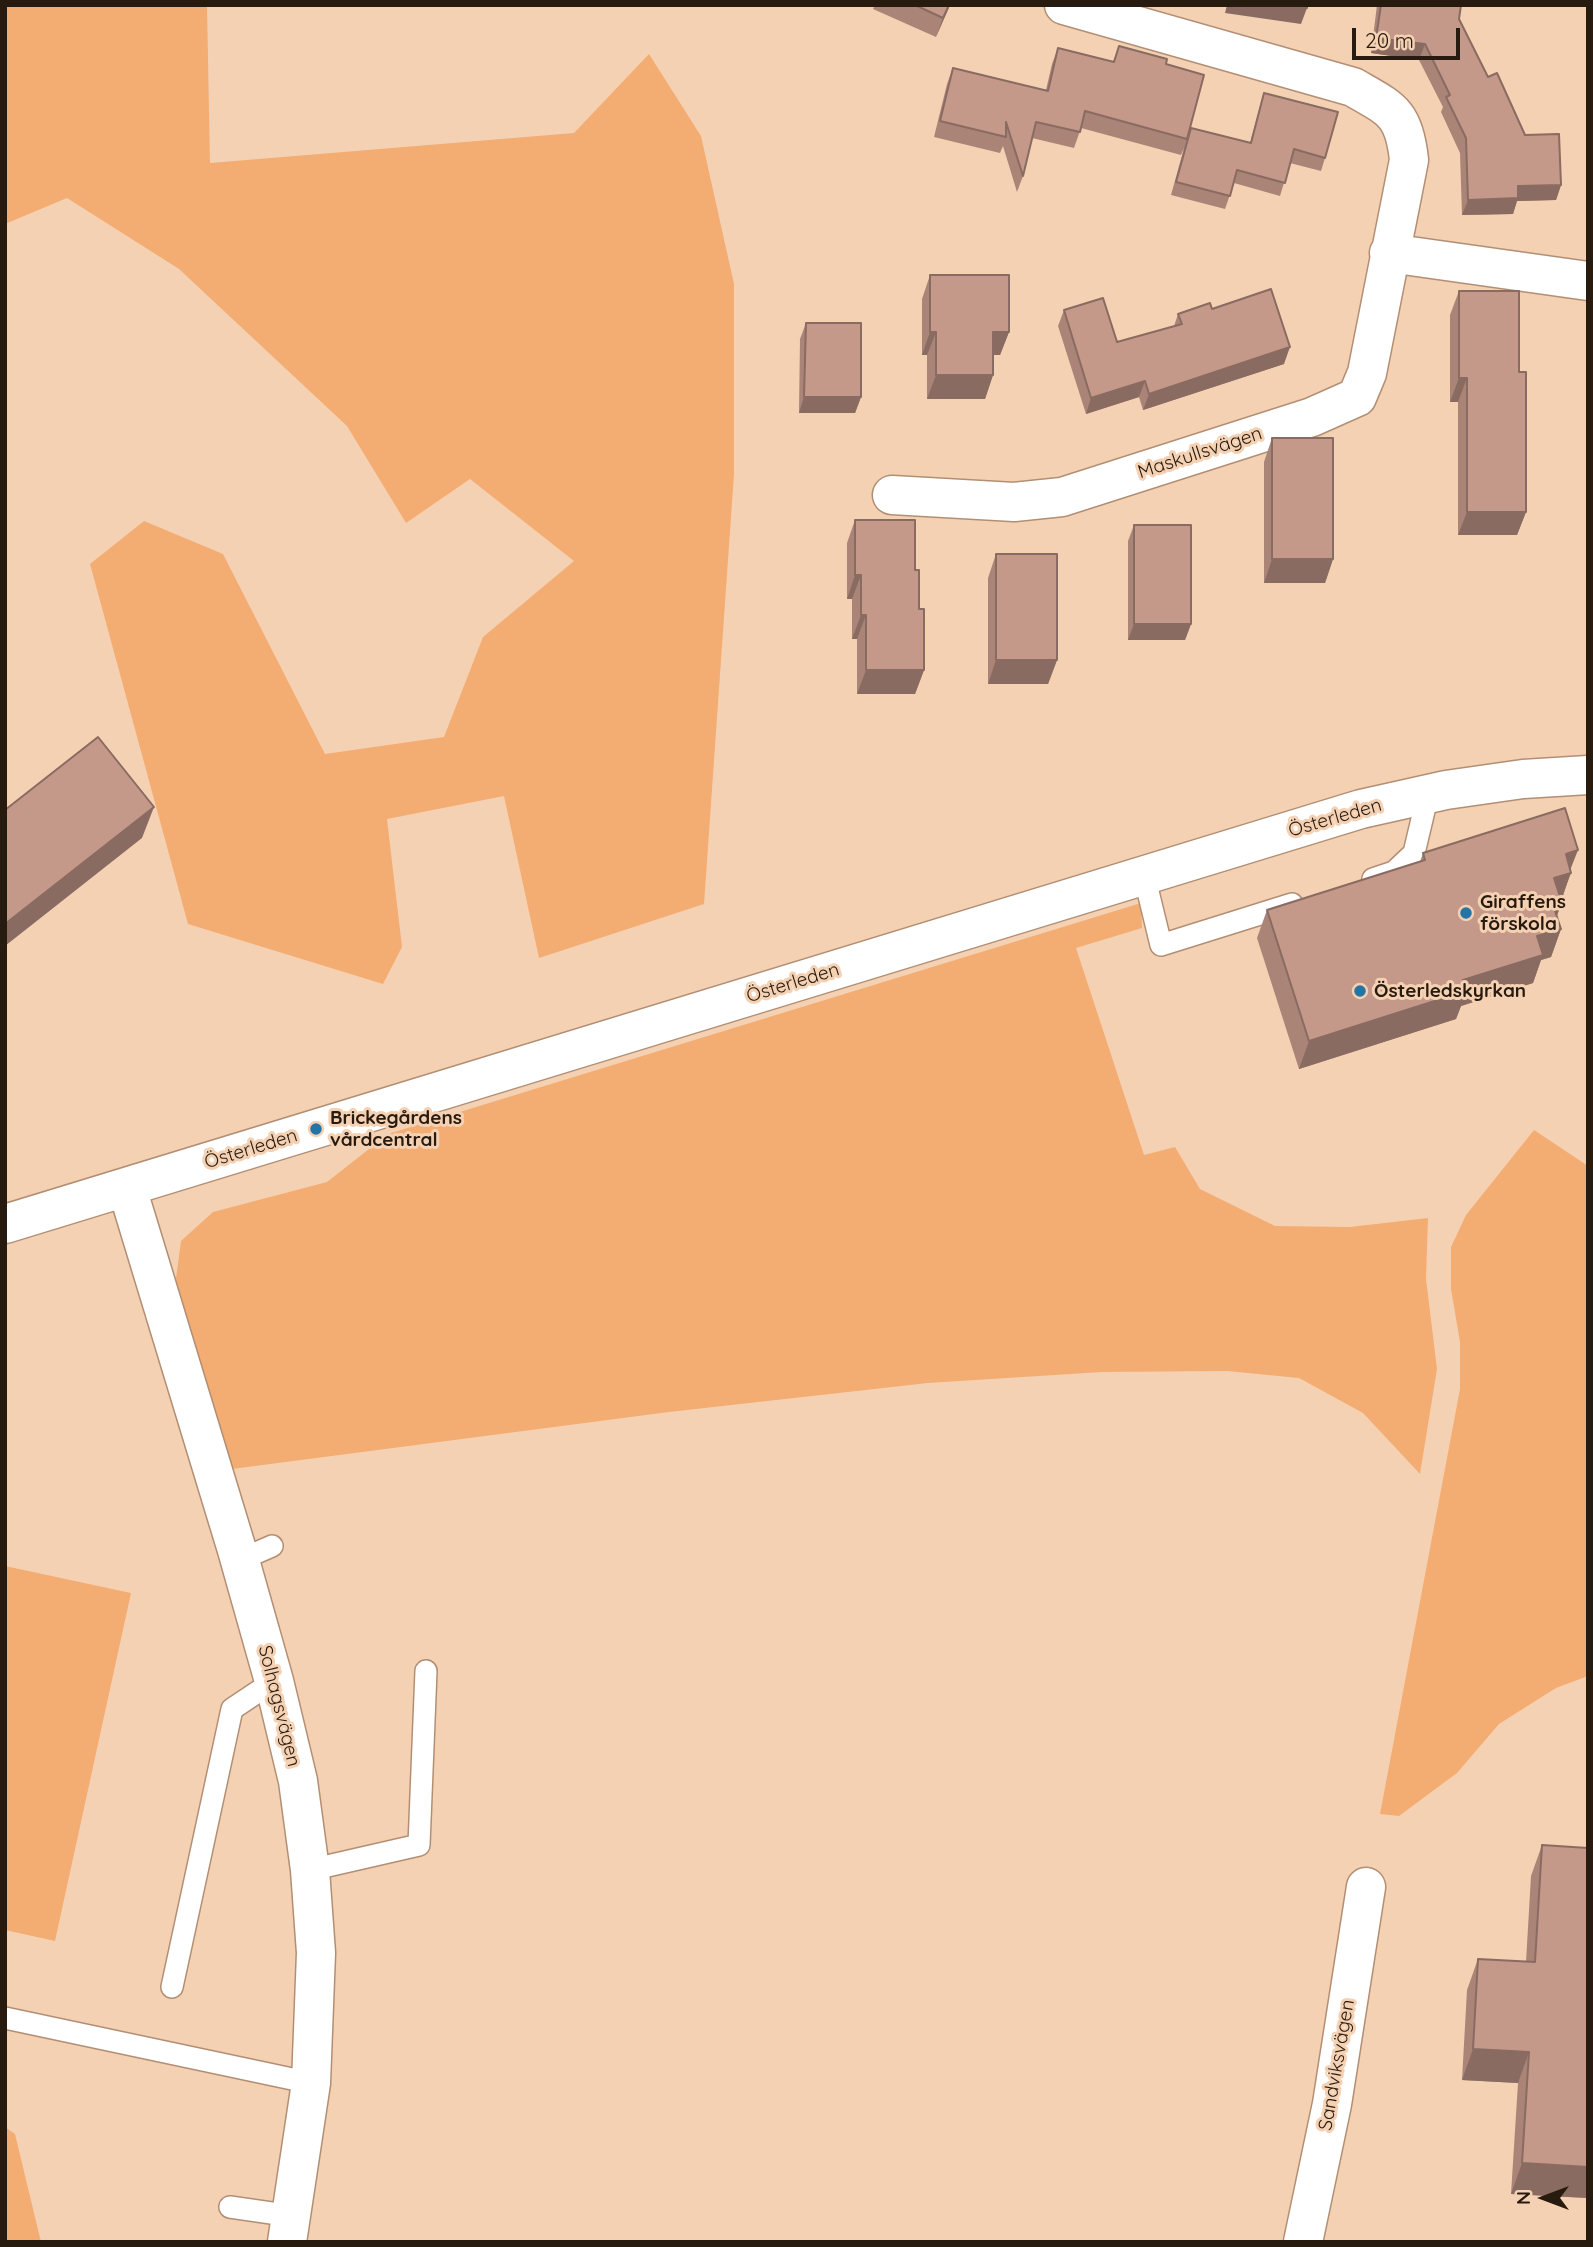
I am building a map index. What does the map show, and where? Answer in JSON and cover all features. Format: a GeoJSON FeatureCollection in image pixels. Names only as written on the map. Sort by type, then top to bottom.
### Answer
{"type":"FeatureCollection","features":[{"type":"Feature","properties":{"kind":"street","name":"Maskullsvägen"},"geometry":{"type":"LineString","coordinates":[[892,495],[1014,502],[1062,497],[1312,417],[1357,397],[1367,373],[1409,160],[1406,134],[1391,108],[1353,87],[1064,5]]}},
{"type":"Feature","properties":{"kind":"street"},"geometry":{"type":"LineString","coordinates":[[1390,253],[1588,281]]}},
{"type":"Feature","properties":{"kind":"street","name":"Österleden"},"geometry":{"type":"LineString","coordinates":[[5,1224],[1361,809],[1427,794],[1523,779],[1588,775]]}},
{"type":"Feature","properties":{"kind":"street","name":"Solhagsvägen"},"geometry":{"type":"LineString","coordinates":[[127,1188],[256,1553],[274,1681],[298,1781],[310,1870],[316,1953],[311,2083],[289,2229]]}},
{"type":"Feature","properties":{"kind":"street","name":"Sandviksvägen"},"geometry":{"type":"LineString","coordinates":[[1303,2242],[1332,2104],[1366,1887]]}},
{"type":"Feature","properties":{"kind":"lane"},"geometry":{"type":"LineString","coordinates":[[1359,884],[1394,872],[1414,853],[1427,794]]}},
{"type":"Feature","properties":{"kind":"lane"},"geometry":{"type":"LineString","coordinates":[[1144,874],[1161,945],[1309,899]]}},
{"type":"Feature","properties":{"kind":"lane"},"geometry":{"type":"LineString","coordinates":[[310,1870],[419,1845],[426,1671]]}},
{"type":"Feature","properties":{"kind":"lane"},"geometry":{"type":"LineString","coordinates":[[172,1987],[232,1709],[274,1681]]}},
{"type":"Feature","properties":{"kind":"lane"},"geometry":{"type":"LineString","coordinates":[[5,2018],[311,2083]]}},
{"type":"Feature","properties":{"kind":"lane"},"geometry":{"type":"LineString","coordinates":[[230,2207],[289,2229]]}},
{"type":"Feature","properties":{"kind":"shaded area"},"geometry":{"type":"Polygon","coordinates":[[[5,5],[207,5],[210,163],[574,133],[649,54],[701,136],[734,284],[734,474],[704,904],[539,958],[504,796],[387,819],[402,947],[383,984],[188,924],[90,564],[144,521],[223,554],[325,754],[444,737],[483,637],[574,561],[470,479],[406,523],[347,426],[179,269],[67,198],[5,224],[5,5]]]}},
{"type":"Feature","properties":{"kind":"shaded area"},"geometry":{"type":"Polygon","coordinates":[[[1141,903],[1142,928],[1076,948],[1144,1155],[1175,1147],[1200,1189],[1275,1226],[1350,1227],[1428,1218],[1426,1279],[1437,1369],[1420,1474],[1363,1413],[1299,1378],[1227,1371],[1102,1372],[928,1383],[669,1412],[232,1469],[175,1286],[181,1241],[213,1212],[327,1182],[388,1134],[1141,903]]]}},
{"type":"Feature","properties":{"kind":"shaded area"},"geometry":{"type":"Polygon","coordinates":[[[1534,1130],[1588,1166],[1588,1676],[1556,1688],[1499,1724],[1457,1773],[1399,1816],[1380,1814],[1460,1389],[1460,1342],[1451,1289],[1451,1247],[1466,1215],[1534,1130]]]}},
{"type":"Feature","properties":{"kind":"shaded area"},"geometry":{"type":"Polygon","coordinates":[[[5,1566],[131,1593],[55,1941],[5,1930],[5,1566]]]}},
{"type":"Feature","properties":{"kind":"shaded area"},"geometry":{"type":"Polygon","coordinates":[[[5,2127],[15,2134],[41,2242],[5,2242],[5,2127]]]}},
{"type":"Feature","properties":{"kind":"building"},"geometry":{"type":"Polygon","coordinates":[[[915,5],[949,5],[943,18],[915,5]]]}},
{"type":"Feature","properties":{"kind":"building"},"geometry":{"type":"Polygon","coordinates":[[[1381,5],[1461,5],[1459,19],[1488,77],[1497,73],[1525,135],[1559,134],[1561,185],[1518,186],[1518,198],[1468,200],[1466,138],[1446,97],[1450,95],[1425,44],[1376,38],[1381,5]]]}},
{"type":"Feature","properties":{"kind":"building"},"geometry":{"type":"Polygon","coordinates":[[[1119,46],[1167,59],[1166,64],[1204,75],[1187,139],[1085,111],[1080,132],[1036,122],[1023,176],[1006,122],[1006,137],[940,121],[953,68],[1048,91],[1058,48],[1114,62],[1119,46]]]}},
{"type":"Feature","properties":{"kind":"building"},"geometry":{"type":"Polygon","coordinates":[[[1264,93],[1338,112],[1325,158],[1294,149],[1285,183],[1237,170],[1230,196],[1176,182],[1191,128],[1251,143],[1264,93]]]}},
{"type":"Feature","properties":{"kind":"building"},"geometry":{"type":"Polygon","coordinates":[[[930,275],[1009,275],[1009,332],[993,332],[993,375],[936,375],[936,332],[930,332],[930,275]]]}},
{"type":"Feature","properties":{"kind":"building"},"geometry":{"type":"Polygon","coordinates":[[[1271,289],[1290,347],[1149,394],[1145,381],[1091,398],[1064,310],[1103,298],[1117,342],[1182,324],[1178,314],[1210,303],[1212,309],[1271,289]]]}},
{"type":"Feature","properties":{"kind":"building"},"geometry":{"type":"Polygon","coordinates":[[[1459,291],[1519,291],[1519,372],[1526,372],[1526,512],[1467,512],[1467,378],[1459,378],[1459,291]]]}},
{"type":"Feature","properties":{"kind":"building"},"geometry":{"type":"Polygon","coordinates":[[[806,323],[861,323],[861,397],[804,397],[806,323]]]}},
{"type":"Feature","properties":{"kind":"building"},"geometry":{"type":"Polygon","coordinates":[[[1272,438],[1333,438],[1333,559],[1272,559],[1272,438]]]}},
{"type":"Feature","properties":{"kind":"building"},"geometry":{"type":"Polygon","coordinates":[[[855,520],[915,520],[915,570],[919,570],[919,609],[924,609],[924,670],[866,670],[866,615],[861,615],[861,575],[855,575],[855,520]]]}},
{"type":"Feature","properties":{"kind":"building"},"geometry":{"type":"Polygon","coordinates":[[[1134,525],[1191,525],[1191,624],[1134,624],[1134,525]]]}},
{"type":"Feature","properties":{"kind":"building"},"geometry":{"type":"Polygon","coordinates":[[[996,554],[1057,554],[1057,660],[996,660],[996,554]]]}},
{"type":"Feature","properties":{"kind":"building"},"geometry":{"type":"Polygon","coordinates":[[[98,737],[154,807],[5,924],[5,810],[98,737]]]}},
{"type":"Feature","properties":{"kind":"building"},"geometry":{"type":"Polygon","coordinates":[[[1565,808],[1578,850],[1566,854],[1571,873],[1554,878],[1562,903],[1553,905],[1561,929],[1537,936],[1543,955],[1463,980],[1466,991],[1309,1041],[1267,910],[1425,860],[1423,853],[1565,808]]]}},
{"type":"Feature","properties":{"kind":"building"},"geometry":{"type":"Polygon","coordinates":[[[1542,1845],[1588,1848],[1588,2167],[1522,2163],[1529,2052],[1473,2049],[1478,1959],[1535,1962],[1542,1845]]]}},
{"type":"Feature","properties":{"kind":"place","name":"Giraffens förskola"},"geometry":{"type":"Point","coordinates":[1466,913]}},
{"type":"Feature","properties":{"kind":"place","name":"Österledskyrkan"},"geometry":{"type":"Point","coordinates":[1360,991]}},
{"type":"Feature","properties":{"kind":"place","name":"Brickegårdens vårdcentral"},"geometry":{"type":"Point","coordinates":[316,1129]}}]}
